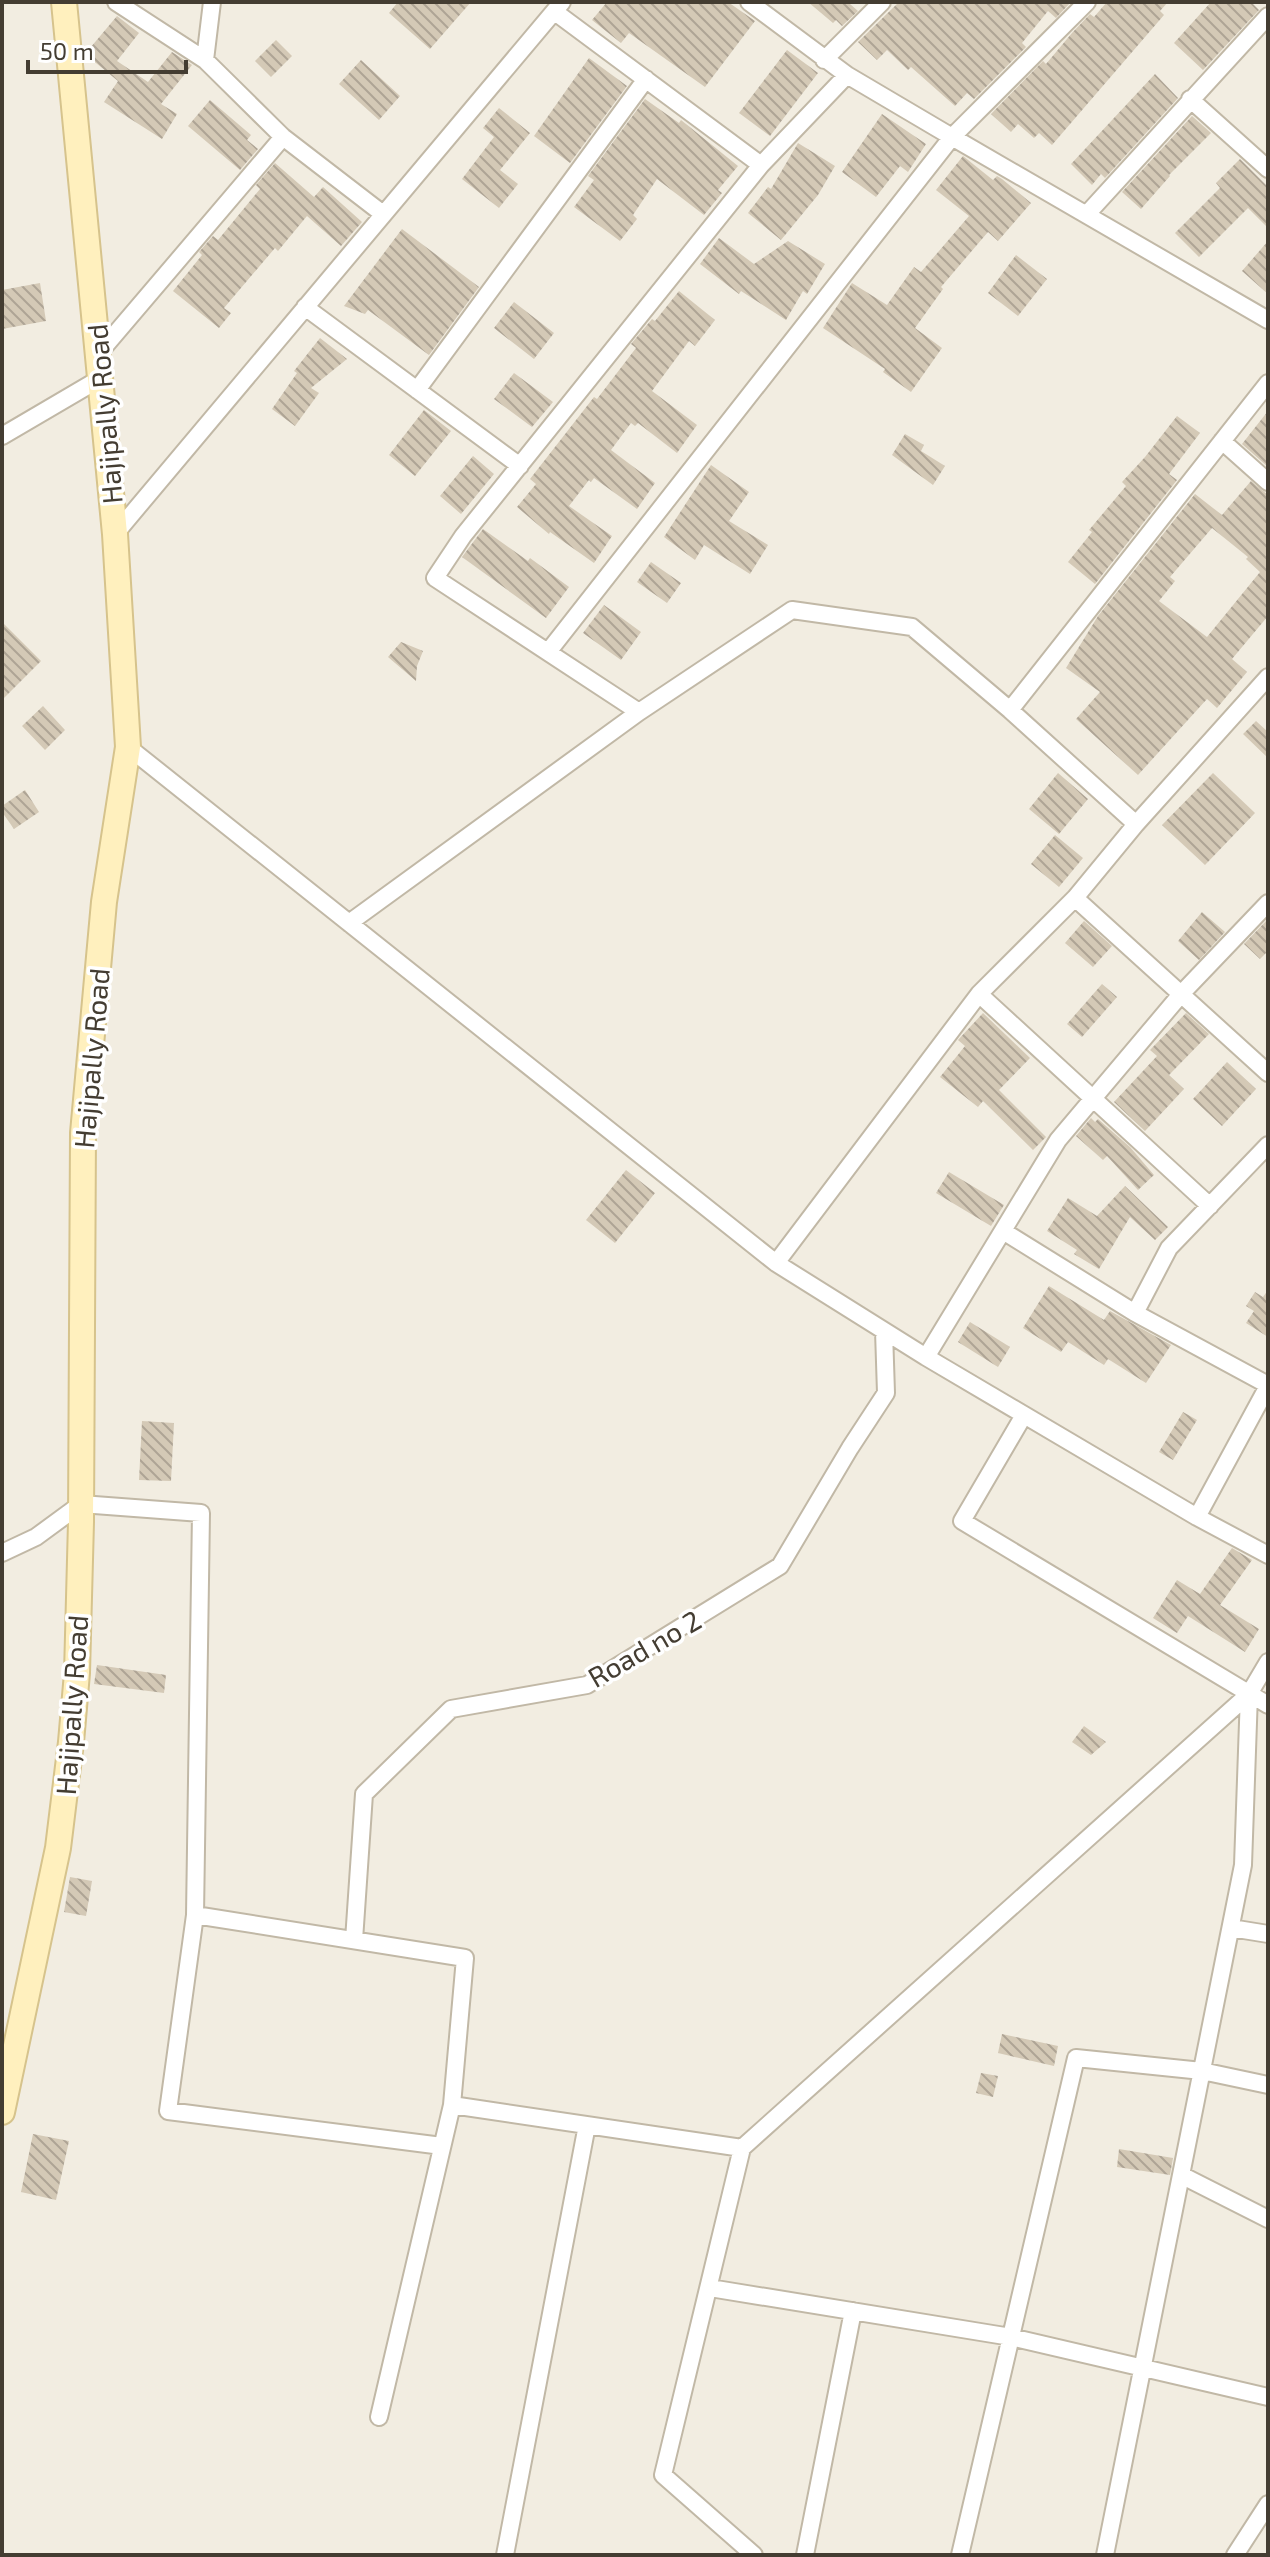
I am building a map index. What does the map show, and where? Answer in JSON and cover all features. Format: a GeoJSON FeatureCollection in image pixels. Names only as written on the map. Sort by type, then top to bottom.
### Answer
{"type":"FeatureCollection","features":[{"type":"Feature","properties":{"kind":"street","name":"Hajipally Road"},"geometry":{"type":"LineString","coordinates":[[2,2112],[63,1819],[77,1673],[83,1133],[104,902],[128,747],[115,534],[64,2]]}},
{"type":"Feature","properties":{"kind":"street"},"geometry":{"type":"LineString","coordinates":[[116,2],[205,60],[283,137],[383,214]]}},
{"type":"Feature","properties":{"kind":"street"},"geometry":{"type":"LineString","coordinates":[[205,60],[212,2]]}},
{"type":"Feature","properties":{"kind":"street"},"geometry":{"type":"LineString","coordinates":[[749,2],[847,75],[1268,320]]}},
{"type":"Feature","properties":{"kind":"street"},"geometry":{"type":"LineString","coordinates":[[824,60],[882,2]]}},
{"type":"Feature","properties":{"kind":"street"},"geometry":{"type":"LineString","coordinates":[[548,652],[952,137],[1087,2]]}},
{"type":"Feature","properties":{"kind":"street"},"geometry":{"type":"LineString","coordinates":[[115,534],[559,7],[646,79],[761,165]]}},
{"type":"Feature","properties":{"kind":"street"},"geometry":{"type":"LineString","coordinates":[[1087,214],[1268,16]]}},
{"type":"Feature","properties":{"kind":"street"},"geometry":{"type":"LineString","coordinates":[[639,712],[435,578],[463,536],[761,165],[847,75]]}},
{"type":"Feature","properties":{"kind":"street"},"geometry":{"type":"LineString","coordinates":[[417,390],[646,79]]}},
{"type":"Feature","properties":{"kind":"street"},"geometry":{"type":"LineString","coordinates":[[1190,99],[1268,169]]}},
{"type":"Feature","properties":{"kind":"street"},"geometry":{"type":"LineString","coordinates":[[99,353],[283,137]]}},
{"type":"Feature","properties":{"kind":"street"},"geometry":{"type":"LineString","coordinates":[[305,307],[520,466]]}},
{"type":"Feature","properties":{"kind":"street"},"geometry":{"type":"LineString","coordinates":[[2,436],[101,378]]}},
{"type":"Feature","properties":{"kind":"street"},"geometry":{"type":"LineString","coordinates":[[1010,710],[1268,383]]}},
{"type":"Feature","properties":{"kind":"street"},"geometry":{"type":"LineString","coordinates":[[1222,441],[1268,482]]}},
{"type":"Feature","properties":{"kind":"street"},"geometry":{"type":"LineString","coordinates":[[349,923],[639,712],[792,610],[912,627],[1136,824]]}},
{"type":"Feature","properties":{"kind":"street"},"geometry":{"type":"LineString","coordinates":[[776,1263],[979,994],[1075,898],[1136,824],[1268,677]]}},
{"type":"Feature","properties":{"kind":"street"},"geometry":{"type":"LineString","coordinates":[[128,747],[776,1263],[926,1357],[1197,1517],[1268,1555]]}},
{"type":"Feature","properties":{"kind":"street"},"geometry":{"type":"LineString","coordinates":[[1075,898],[1268,1073]]}},
{"type":"Feature","properties":{"kind":"street"},"geometry":{"type":"LineString","coordinates":[[926,1357],[1058,1140],[1182,993],[1268,903]]}},
{"type":"Feature","properties":{"kind":"street"},"geometry":{"type":"LineString","coordinates":[[979,994],[1210,1206]]}},
{"type":"Feature","properties":{"kind":"street"},"geometry":{"type":"LineString","coordinates":[[1135,1313],[1169,1248],[1268,1145]]}},
{"type":"Feature","properties":{"kind":"street"},"geometry":{"type":"LineString","coordinates":[[1003,1231],[1135,1313],[1268,1386],[1197,1517]]}},
{"type":"Feature","properties":{"kind":"street","name":"Road no 2"},"geometry":{"type":"LineString","coordinates":[[354,1940],[364,1794],[451,1709],[587,1685],[780,1566],[886,1393],[884,1331]]}},
{"type":"Feature","properties":{"kind":"street"},"geometry":{"type":"LineString","coordinates":[[1024,1415],[962,1521],[1268,1705]]}},
{"type":"Feature","properties":{"kind":"street"},"geometry":{"type":"LineString","coordinates":[[2,1553],[36,1537],[81,1504],[201,1513],[195,1915],[168,2111],[442,2146]]}},
{"type":"Feature","properties":{"kind":"street"},"geometry":{"type":"LineString","coordinates":[[754,2555],[663,2475],[742,2148],[1249,1694],[1268,1662]]}},
{"type":"Feature","properties":{"kind":"street"},"geometry":{"type":"LineString","coordinates":[[1105,2555],[1243,1865],[1249,1694]]}},
{"type":"Feature","properties":{"kind":"street"},"geometry":{"type":"LineString","coordinates":[[195,1915],[465,1958],[452,2105],[379,2417]]}},
{"type":"Feature","properties":{"kind":"street"},"geometry":{"type":"LineString","coordinates":[[1231,1928],[1268,1934]]}},
{"type":"Feature","properties":{"kind":"street"},"geometry":{"type":"LineString","coordinates":[[960,2555],[1076,2058],[1202,2071],[1268,2085]]}},
{"type":"Feature","properties":{"kind":"street"},"geometry":{"type":"LineString","coordinates":[[452,2105],[742,2148]]}},
{"type":"Feature","properties":{"kind":"street"},"geometry":{"type":"LineString","coordinates":[[505,2555],[587,2125]]}},
{"type":"Feature","properties":{"kind":"street"},"geometry":{"type":"LineString","coordinates":[[1181,2175],[1268,2219]]}},
{"type":"Feature","properties":{"kind":"street"},"geometry":{"type":"LineString","coordinates":[[710,2288],[1011,2337],[1268,2397]]}},
{"type":"Feature","properties":{"kind":"street"},"geometry":{"type":"LineString","coordinates":[[805,2555],[853,2311]]}},
{"type":"Feature","properties":{"kind":"street"},"geometry":{"type":"LineString","coordinates":[[1235,2555],[1268,2504]]}},
{"type":"Feature","properties":{"kind":"building"},"geometry":{"type":"Polygon","coordinates":[[[398,2],[471,2],[430,49],[389,13],[398,2]]]}},
{"type":"Feature","properties":{"kind":"building"},"geometry":{"type":"Polygon","coordinates":[[[607,2],[728,2],[755,21],[705,87],[629,33],[621,43],[592,20],[607,2]]]}},
{"type":"Feature","properties":{"kind":"building"},"geometry":{"type":"Polygon","coordinates":[[[808,2],[851,2],[858,11],[842,26],[836,20],[833,23],[808,2]]]}},
{"type":"Feature","properties":{"kind":"building"},"geometry":{"type":"Polygon","coordinates":[[[899,2],[1071,2],[1056,18],[1048,11],[1022,43],[1026,47],[974,99],[967,93],[955,106],[887,50],[877,60],[858,42],[899,2]]]}},
{"type":"Feature","properties":{"kind":"building"},"geometry":{"type":"Polygon","coordinates":[[[1107,2],[1168,2],[1160,11],[1164,15],[1052,145],[1039,133],[1034,138],[1018,124],[1011,132],[991,114],[1043,61],[1046,64],[1090,14],[1094,17],[1107,2]]]}},
{"type":"Feature","properties":{"kind":"building"},"geometry":{"type":"Polygon","coordinates":[[[1211,2],[1251,2],[1259,10],[1203,70],[1174,43],[1211,2]]]}},
{"type":"Feature","properties":{"kind":"building"},"geometry":{"type":"Polygon","coordinates":[[[117,16],[139,33],[117,61],[148,82],[172,52],[192,65],[161,104],[177,114],[162,139],[104,102],[118,81],[85,54],[117,16]]]}},
{"type":"Feature","properties":{"kind":"building"},"geometry":{"type":"Polygon","coordinates":[[[276,40],[292,56],[271,77],[255,61],[276,40]]]}},
{"type":"Feature","properties":{"kind":"building"},"geometry":{"type":"Polygon","coordinates":[[[787,50],[818,73],[770,136],[739,113],[787,50]]]}},
{"type":"Feature","properties":{"kind":"building"},"geometry":{"type":"Polygon","coordinates":[[[589,58],[627,86],[570,163],[534,136],[589,58]]]}},
{"type":"Feature","properties":{"kind":"building"},"geometry":{"type":"Polygon","coordinates":[[[361,60],[400,96],[379,120],[339,84],[361,60]]]}},
{"type":"Feature","properties":{"kind":"building"},"geometry":{"type":"Polygon","coordinates":[[[1155,74],[1178,98],[1105,178],[1101,174],[1092,185],[1071,164],[1155,74]]]}},
{"type":"Feature","properties":{"kind":"building"},"geometry":{"type":"Polygon","coordinates":[[[645,99],[679,123],[681,120],[738,166],[718,190],[722,193],[704,215],[657,179],[633,215],[637,219],[620,241],[574,207],[594,180],[588,176],[645,99]]]}},
{"type":"Feature","properties":{"kind":"building"},"geometry":{"type":"Polygon","coordinates":[[[210,100],[251,135],[247,140],[258,149],[240,170],[188,126],[210,100]]]}},
{"type":"Feature","properties":{"kind":"building"},"geometry":{"type":"Polygon","coordinates":[[[499,108],[530,133],[500,170],[518,184],[499,208],[462,179],[494,137],[483,128],[499,108]]]}},
{"type":"Feature","properties":{"kind":"building"},"geometry":{"type":"Polygon","coordinates":[[[882,114],[926,144],[908,172],[900,166],[876,197],[842,172],[882,114]]]}},
{"type":"Feature","properties":{"kind":"building"},"geometry":{"type":"Polygon","coordinates":[[[1192,116],[1211,133],[1169,175],[1141,209],[1122,192],[1192,116]]]}},
{"type":"Feature","properties":{"kind":"building"},"geometry":{"type":"Polygon","coordinates":[[[798,143],[835,166],[818,195],[781,240],[748,213],[768,187],[771,189],[798,143]]]}},
{"type":"Feature","properties":{"kind":"building"},"geometry":{"type":"Polygon","coordinates":[[[963,156],[993,180],[997,176],[1002,179],[1031,203],[998,241],[988,232],[941,287],[943,289],[915,328],[942,348],[911,392],[883,372],[885,369],[823,328],[852,283],[887,305],[914,267],[921,272],[969,216],[936,190],[963,156]]]}},
{"type":"Feature","properties":{"kind":"building"},"geometry":{"type":"Polygon","coordinates":[[[1240,159],[1268,187],[1268,228],[1248,208],[1199,257],[1175,233],[1220,188],[1216,183],[1240,159]]]}},
{"type":"Feature","properties":{"kind":"building"},"geometry":{"type":"Polygon","coordinates":[[[275,163],[314,197],[323,187],[362,222],[341,246],[307,216],[224,308],[231,313],[219,328],[173,291],[202,255],[199,252],[213,236],[218,240],[260,189],[256,185],[275,163]]]}},
{"type":"Feature","properties":{"kind":"building"},"geometry":{"type":"Polygon","coordinates":[[[402,229],[479,287],[429,355],[368,310],[365,314],[344,306],[402,229]]]}},
{"type":"Feature","properties":{"kind":"building"},"geometry":{"type":"Polygon","coordinates":[[[719,238],[754,264],[788,241],[825,264],[807,294],[803,291],[786,320],[741,291],[739,294],[700,264],[719,238]]]}},
{"type":"Feature","properties":{"kind":"building"},"geometry":{"type":"Polygon","coordinates":[[[1268,241],[1268,294],[1242,271],[1268,241]]]}},
{"type":"Feature","properties":{"kind":"building"},"geometry":{"type":"Polygon","coordinates":[[[1016,255],[1047,279],[1018,316],[988,293],[1016,255]]]}},
{"type":"Feature","properties":{"kind":"building"},"geometry":{"type":"Polygon","coordinates":[[[40,283],[46,321],[2,329],[2,290],[40,283]]]}},
{"type":"Feature","properties":{"kind":"building"},"geometry":{"type":"Polygon","coordinates":[[[679,291],[715,320],[695,346],[689,341],[652,391],[697,425],[677,453],[638,423],[635,426],[631,423],[611,450],[655,483],[637,509],[594,478],[569,506],[612,536],[594,563],[549,534],[517,507],[536,484],[530,479],[636,348],[631,344],[679,291]]]}},
{"type":"Feature","properties":{"kind":"building"},"geometry":{"type":"Polygon","coordinates":[[[514,302],[554,333],[534,359],[494,328],[514,302]]]}},
{"type":"Feature","properties":{"kind":"building"},"geometry":{"type":"Polygon","coordinates":[[[320,338],[347,359],[311,388],[319,393],[295,426],[272,409],[297,373],[294,371],[320,338]]]}},
{"type":"Feature","properties":{"kind":"building"},"geometry":{"type":"Polygon","coordinates":[[[514,373],[553,402],[532,427],[494,399],[514,373]]]}},
{"type":"Feature","properties":{"kind":"building"},"geometry":{"type":"Polygon","coordinates":[[[424,410],[451,431],[415,476],[389,455],[424,410]]]}},
{"type":"Feature","properties":{"kind":"building"},"geometry":{"type":"Polygon","coordinates":[[[1268,411],[1268,467],[1242,444],[1268,411]]]}},
{"type":"Feature","properties":{"kind":"building"},"geometry":{"type":"Polygon","coordinates":[[[1177,416],[1200,433],[1169,474],[1177,480],[1095,584],[1068,562],[1092,532],[1089,530],[1126,486],[1122,482],[1177,416]]]}},
{"type":"Feature","properties":{"kind":"building"},"geometry":{"type":"Polygon","coordinates":[[[905,434],[924,445],[921,451],[945,466],[933,485],[892,455],[905,434]]]}},
{"type":"Feature","properties":{"kind":"building"},"geometry":{"type":"Polygon","coordinates":[[[473,456],[494,474],[461,514],[440,496],[473,456]]]}},
{"type":"Feature","properties":{"kind":"building"},"geometry":{"type":"Polygon","coordinates":[[[711,465],[749,492],[729,521],[768,545],[750,574],[704,545],[695,560],[664,537],[711,465]]]}},
{"type":"Feature","properties":{"kind":"building"},"geometry":{"type":"Polygon","coordinates":[[[1251,481],[1268,495],[1268,616],[1232,659],[1247,672],[1217,708],[1207,699],[1138,775],[1076,719],[1100,692],[1066,668],[1098,616],[1195,494],[1222,515],[1251,481]],[[1212,528],[1170,577],[1175,581],[1159,601],[1207,637],[1260,572],[1246,559],[1248,557],[1212,528]]]}},
{"type":"Feature","properties":{"kind":"building"},"geometry":{"type":"Polygon","coordinates":[[[483,529],[569,587],[546,618],[462,557],[483,529]]]}},
{"type":"Feature","properties":{"kind":"building"},"geometry":{"type":"Polygon","coordinates":[[[651,562],[681,583],[667,603],[637,582],[651,562]]]}},
{"type":"Feature","properties":{"kind":"building"},"geometry":{"type":"Polygon","coordinates":[[[604,605],[641,632],[621,660],[583,633],[604,605]]]}},
{"type":"Feature","properties":{"kind":"building"},"geometry":{"type":"Polygon","coordinates":[[[2,622],[41,661],[2,700],[2,622]]]}},
{"type":"Feature","properties":{"kind":"building"},"geometry":{"type":"Polygon","coordinates":[[[401,642],[423,651],[417,666],[416,681],[388,657],[401,642]]]}},
{"type":"Feature","properties":{"kind":"building"},"geometry":{"type":"Polygon","coordinates":[[[43,706],[65,730],[45,750],[22,726],[43,706]]]}},
{"type":"Feature","properties":{"kind":"building"},"geometry":{"type":"Polygon","coordinates":[[[1256,721],[1268,732],[1268,758],[1243,734],[1256,721]]]}},
{"type":"Feature","properties":{"kind":"building"},"geometry":{"type":"Polygon","coordinates":[[[1058,773],[1088,799],[1059,834],[1029,809],[1058,773]]]}},
{"type":"Feature","properties":{"kind":"building"},"geometry":{"type":"Polygon","coordinates":[[[1213,773],[1255,813],[1205,865],[1162,825],[1213,773]]]}},
{"type":"Feature","properties":{"kind":"building"},"geometry":{"type":"Polygon","coordinates":[[[25,790],[39,812],[14,829],[2,812],[2,806],[25,790]]]}},
{"type":"Feature","properties":{"kind":"building"},"geometry":{"type":"Polygon","coordinates":[[[1055,835],[1083,858],[1059,887],[1031,864],[1055,835]]]}},
{"type":"Feature","properties":{"kind":"building"},"geometry":{"type":"Polygon","coordinates":[[[1202,912],[1225,932],[1199,960],[1178,941],[1202,912]]]}},
{"type":"Feature","properties":{"kind":"building"},"geometry":{"type":"Polygon","coordinates":[[[1268,919],[1268,951],[1260,959],[1244,944],[1268,919]]]}},
{"type":"Feature","properties":{"kind":"building"},"geometry":{"type":"Polygon","coordinates":[[[1084,921],[1112,946],[1093,967],[1065,943],[1084,921]]]}},
{"type":"Feature","properties":{"kind":"building"},"geometry":{"type":"Polygon","coordinates":[[[1102,984],[1117,997],[1082,1037],[1067,1024],[1102,984]]]}},
{"type":"Feature","properties":{"kind":"building"},"geometry":{"type":"Polygon","coordinates":[[[983,1013],[1030,1058],[999,1090],[1046,1137],[1033,1150],[983,1101],[978,1107],[940,1077],[965,1046],[958,1040],[983,1013]]]}},
{"type":"Feature","properties":{"kind":"building"},"geometry":{"type":"Polygon","coordinates":[[[1186,1013],[1209,1034],[1169,1075],[1184,1089],[1145,1131],[1114,1102],[1157,1056],[1150,1050],[1186,1013]]]}},
{"type":"Feature","properties":{"kind":"building"},"geometry":{"type":"Polygon","coordinates":[[[1227,1062],[1256,1089],[1222,1126],[1193,1099],[1227,1062]]]}},
{"type":"Feature","properties":{"kind":"building"},"geometry":{"type":"Polygon","coordinates":[[[1091,1118],[1095,1122],[1098,1119],[1130,1147],[1154,1175],[1138,1190],[1107,1156],[1103,1160],[1076,1136],[1091,1118]]]}},
{"type":"Feature","properties":{"kind":"building"},"geometry":{"type":"Polygon","coordinates":[[[626,1170],[655,1193],[615,1243],[586,1220],[626,1170]]]}},
{"type":"Feature","properties":{"kind":"building"},"geometry":{"type":"Polygon","coordinates":[[[949,1172],[1004,1205],[991,1226],[936,1193],[949,1172]]]}},
{"type":"Feature","properties":{"kind":"building"},"geometry":{"type":"Polygon","coordinates":[[[1125,1186],[1168,1227],[1155,1240],[1130,1217],[1099,1269],[1074,1254],[1077,1250],[1047,1231],[1068,1198],[1097,1216],[1125,1186]]]}},
{"type":"Feature","properties":{"kind":"building"},"geometry":{"type":"Polygon","coordinates":[[[1049,1286],[1104,1320],[1110,1311],[1171,1345],[1146,1383],[1108,1359],[1104,1365],[1068,1342],[1061,1352],[1023,1328],[1049,1286]]]}},
{"type":"Feature","properties":{"kind":"building"},"geometry":{"type":"Polygon","coordinates":[[[1268,1290],[1268,1337],[1246,1323],[1254,1311],[1246,1306],[1255,1292],[1263,1297],[1268,1290]]]}},
{"type":"Feature","properties":{"kind":"building"},"geometry":{"type":"Polygon","coordinates":[[[970,1322],[1010,1347],[998,1367],[958,1342],[970,1322]]]}},
{"type":"Feature","properties":{"kind":"building"},"geometry":{"type":"Polygon","coordinates":[[[1183,1412],[1197,1420],[1173,1460],[1159,1452],[1183,1412]]]}},
{"type":"Feature","properties":{"kind":"building"},"geometry":{"type":"Polygon","coordinates":[[[142,1421],[174,1423],[171,1481],[139,1480],[142,1421]]]}},
{"type":"Feature","properties":{"kind":"building"},"geometry":{"type":"Polygon","coordinates":[[[1232,1548],[1252,1560],[1220,1605],[1259,1629],[1245,1652],[1188,1616],[1177,1633],[1153,1618],[1177,1580],[1200,1594],[1232,1548]]]}},
{"type":"Feature","properties":{"kind":"building"},"geometry":{"type":"Polygon","coordinates":[[[97,1665],[166,1675],[164,1693],[94,1684],[97,1665]]]}},
{"type":"Feature","properties":{"kind":"building"},"geometry":{"type":"Polygon","coordinates":[[[1084,1726],[1106,1742],[1091,1755],[1072,1742],[1084,1726]]]}},
{"type":"Feature","properties":{"kind":"building"},"geometry":{"type":"Polygon","coordinates":[[[70,1877],[92,1881],[86,1916],[64,1912],[70,1877]]]}},
{"type":"Feature","properties":{"kind":"building"},"geometry":{"type":"Polygon","coordinates":[[[1002,2034],[1058,2046],[1054,2066],[998,2053],[1002,2034]]]}},
{"type":"Feature","properties":{"kind":"building"},"geometry":{"type":"Polygon","coordinates":[[[981,2073],[998,2076],[993,2097],[976,2093],[981,2073]]]}},
{"type":"Feature","properties":{"kind":"building"},"geometry":{"type":"Polygon","coordinates":[[[33,2134],[69,2141],[56,2200],[21,2192],[33,2134]]]}},
{"type":"Feature","properties":{"kind":"building"},"geometry":{"type":"Polygon","coordinates":[[[1119,2149],[1173,2158],[1170,2175],[1117,2167],[1119,2149]]]}}]}
